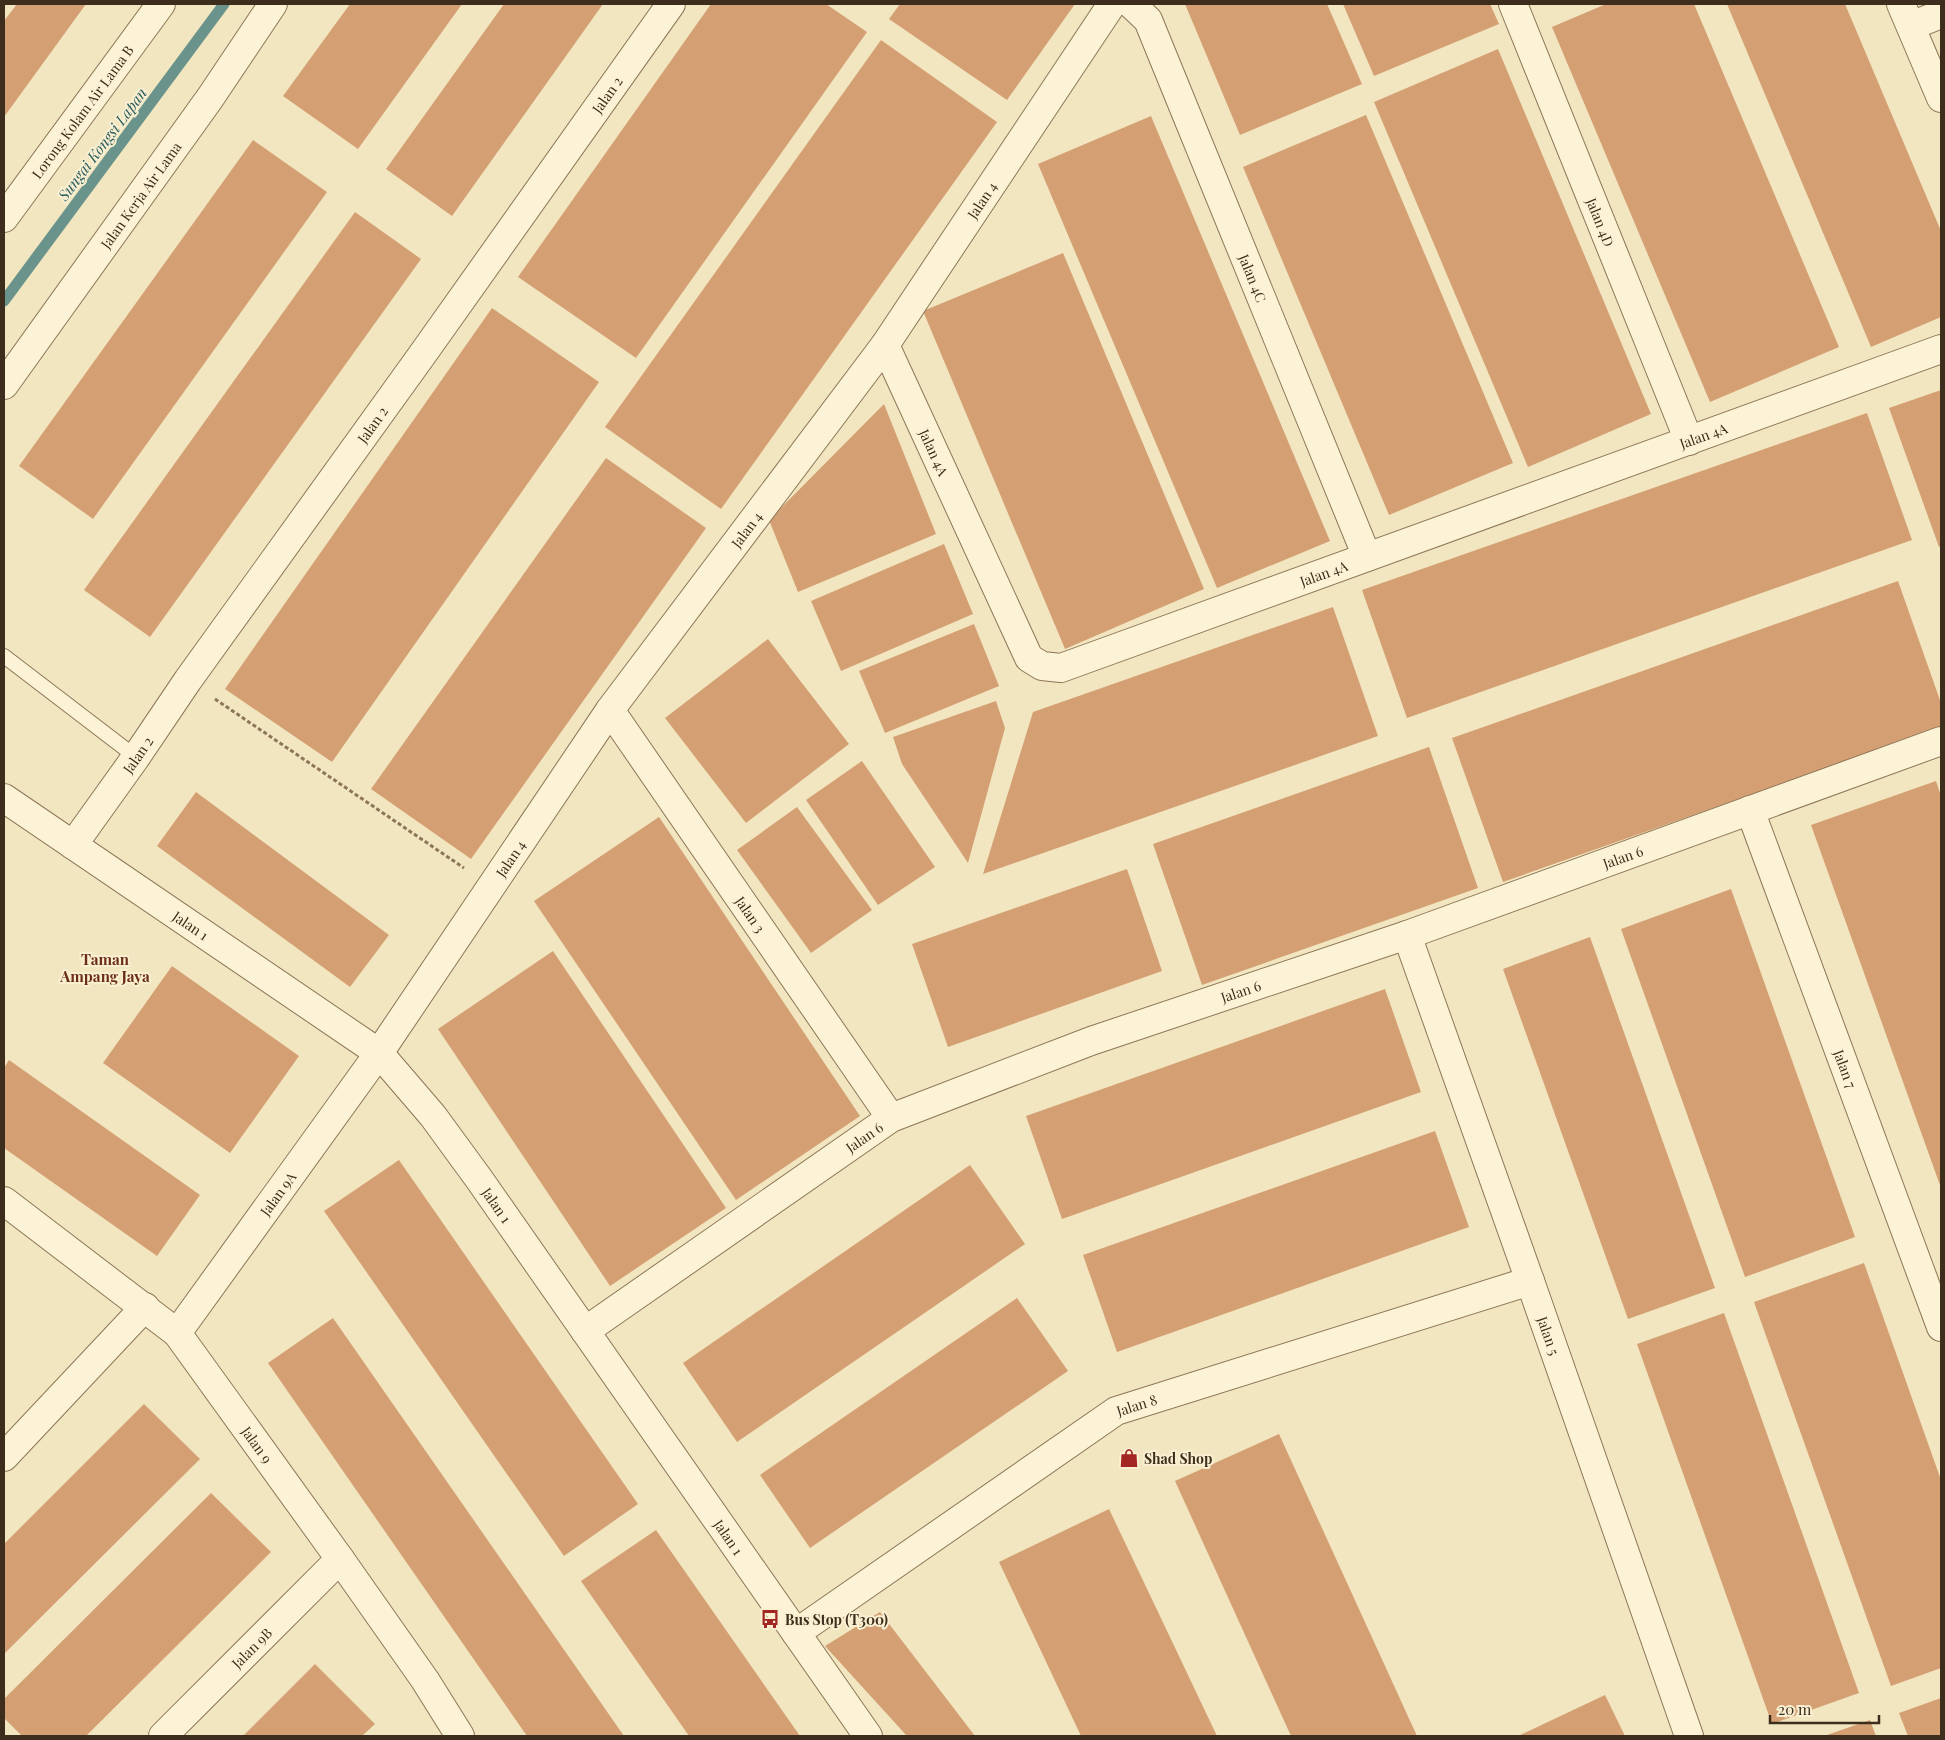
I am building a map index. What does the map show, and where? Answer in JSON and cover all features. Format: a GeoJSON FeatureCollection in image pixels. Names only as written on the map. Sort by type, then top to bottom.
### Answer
{"type":"FeatureCollection","features":[{"type":"Feature","properties":{"kind":"street","name":"Lorong Kolam Air Lama B"},"geometry":{"type":"LineString","coordinates":[[4,218],[161,4]]}},
{"type":"Feature","properties":{"kind":"street","name":"Jalan Kerja Air Lama"},"geometry":{"type":"LineString","coordinates":[[4,385],[210,98],[273,4]]}},
{"type":"Feature","properties":{"kind":"street","name":"Jalan 2"},"geometry":{"type":"LineString","coordinates":[[73,845],[188,680],[671,4]]}},
{"type":"Feature","properties":{"kind":"street","name":"Jalan 4"},"geometry":{"type":"LineString","coordinates":[[379,1053],[610,710],[885,345],[1112,4]]}},
{"type":"Feature","properties":{"kind":"street","name":"Jalan 4C"},"geometry":{"type":"LineString","coordinates":[[1132,4],[1148,20],[1367,557]]}},
{"type":"Feature","properties":{"kind":"street","name":"Jalan 4D"},"geometry":{"type":"LineString","coordinates":[[1513,4],[1689,441]]}},
{"type":"Feature","properties":{"kind":"street"},"geometry":{"type":"LineString","coordinates":[[1941,14],[1906,15],[1941,98]]}},
{"type":"Feature","properties":{"kind":"street","name":"Jalan 4A"},"geometry":{"type":"LineString","coordinates":[[885,345],[1029,658],[1042,666],[1060,668],[1941,350]]}},
{"type":"Feature","properties":{"kind":"street","name":"Jalan 3"},"geometry":{"type":"LineString","coordinates":[[610,710],[892,1118]]}},
{"type":"Feature","properties":{"kind":"street","name":"Jalan 6"},"geometry":{"type":"LineString","coordinates":[[585,1332],[892,1118],[1091,1042],[1407,935],[1941,741]]}},
{"type":"Feature","properties":{"kind":"street","name":"Jalan 1"},"geometry":{"type":"LineString","coordinates":[[4,798],[379,1053],[439,1124],[868,1736]]}},
{"type":"Feature","properties":{"kind":"street","name":"Jalan 7"},"geometry":{"type":"LineString","coordinates":[[1750,810],[1941,1327]]}},
{"type":"Feature","properties":{"kind":"street","name":"Jalan 5"},"geometry":{"type":"LineString","coordinates":[[1407,935],[1689,1736]]}},
{"type":"Feature","properties":{"kind":"street","name":"Jalan 9A"},"geometry":{"type":"LineString","coordinates":[[177,1333],[379,1053]]}},
{"type":"Feature","properties":{"kind":"street","name":"Jalan 9"},"geometry":{"type":"LineString","coordinates":[[4,1201],[146,1307],[177,1333],[425,1680],[460,1736]]}},
{"type":"Feature","properties":{"kind":"street","name":"Jalan 8"},"geometry":{"type":"LineString","coordinates":[[796,1633],[1116,1411],[1530,1281]]}},
{"type":"Feature","properties":{"kind":"street"},"geometry":{"type":"LineString","coordinates":[[4,1457],[146,1307]]}},
{"type":"Feature","properties":{"kind":"street","name":"Jalan 9B"},"geometry":{"type":"LineString","coordinates":[[163,1736],[340,1559]]}},
{"type":"Feature","properties":{"kind":"lane"},"geometry":{"type":"LineString","coordinates":[[4,656],[136,757]]}},
{"type":"Feature","properties":{"kind":"path"},"geometry":{"type":"LineString","coordinates":[[188,680],[492,887]]}},
{"type":"Feature","properties":{"kind":"building"},"geometry":{"type":"Polygon","coordinates":[[[17,4],[86,4],[4,117],[4,21],[17,4]]]}},
{"type":"Feature","properties":{"kind":"building"},"geometry":{"type":"Polygon","coordinates":[[[350,4],[462,4],[358,149],[283,96],[350,4]]]}},
{"type":"Feature","properties":{"kind":"building"},"geometry":{"type":"Polygon","coordinates":[[[504,4],[603,4],[452,216],[386,169],[504,4]]]}},
{"type":"Feature","properties":{"kind":"building"},"geometry":{"type":"Polygon","coordinates":[[[711,4],[826,4],[867,32],[636,358],[518,277],[711,4]]]}},
{"type":"Feature","properties":{"kind":"building"},"geometry":{"type":"Polygon","coordinates":[[[900,4],[1075,4],[1007,100],[889,19],[900,4]]]}},
{"type":"Feature","properties":{"kind":"building"},"geometry":{"type":"Polygon","coordinates":[[[1185,4],[1327,4],[1362,84],[1240,135],[1185,4]]]}},
{"type":"Feature","properties":{"kind":"building"},"geometry":{"type":"Polygon","coordinates":[[[1343,4],[1490,4],[1499,24],[1374,76],[1343,4]]]}},
{"type":"Feature","properties":{"kind":"building"},"geometry":{"type":"Polygon","coordinates":[[[1606,4],[1694,4],[1839,347],[1710,402],[1552,27],[1606,4]]]}},
{"type":"Feature","properties":{"kind":"building"},"geometry":{"type":"Polygon","coordinates":[[[1727,4],[1845,4],[1941,231],[1941,317],[1871,347],[1727,4]]]}},
{"type":"Feature","properties":{"kind":"building"},"geometry":{"type":"Polygon","coordinates":[[[881,40],[997,122],[721,509],[605,427],[881,40]]]}},
{"type":"Feature","properties":{"kind":"building"},"geometry":{"type":"Polygon","coordinates":[[[1498,49],[1651,414],[1528,467],[1374,102],[1498,49]]]}},
{"type":"Feature","properties":{"kind":"building"},"geometry":{"type":"Polygon","coordinates":[[[1366,115],[1513,463],[1389,515],[1243,167],[1366,115]]]}},
{"type":"Feature","properties":{"kind":"building"},"geometry":{"type":"Polygon","coordinates":[[[1151,116],[1330,541],[1217,588],[1038,164],[1151,116]]]}},
{"type":"Feature","properties":{"kind":"building"},"geometry":{"type":"Polygon","coordinates":[[[253,140],[327,192],[93,519],[19,466],[253,140]]]}},
{"type":"Feature","properties":{"kind":"building"},"geometry":{"type":"Polygon","coordinates":[[[355,212],[421,259],[150,637],[84,590],[355,212]]]}},
{"type":"Feature","properties":{"kind":"building"},"geometry":{"type":"Polygon","coordinates":[[[1063,253],[1204,589],[1065,649],[923,311],[1063,253]]]}},
{"type":"Feature","properties":{"kind":"building"},"geometry":{"type":"Polygon","coordinates":[[[492,308],[599,382],[332,762],[225,689],[492,308]]]}},
{"type":"Feature","properties":{"kind":"building"},"geometry":{"type":"Polygon","coordinates":[[[1941,390],[1941,546],[1939,547],[1889,408],[1941,390]]]}},
{"type":"Feature","properties":{"kind":"building"},"geometry":{"type":"Polygon","coordinates":[[[884,404],[936,534],[798,592],[769,520],[884,404]]]}},
{"type":"Feature","properties":{"kind":"building"},"geometry":{"type":"Polygon","coordinates":[[[1867,413],[1912,540],[1407,718],[1362,590],[1867,413]]]}},
{"type":"Feature","properties":{"kind":"building"},"geometry":{"type":"Polygon","coordinates":[[[606,458],[706,528],[471,859],[371,789],[606,458]]]}},
{"type":"Feature","properties":{"kind":"building"},"geometry":{"type":"Polygon","coordinates":[[[944,544],[973,614],[841,671],[811,601],[944,544]]]}},
{"type":"Feature","properties":{"kind":"building"},"geometry":{"type":"Polygon","coordinates":[[[1898,581],[1941,703],[1941,728],[1503,882],[1452,738],[1898,581]]]}},
{"type":"Feature","properties":{"kind":"building"},"geometry":{"type":"Polygon","coordinates":[[[1333,607],[1378,736],[983,874],[1033,712],[1333,607]]]}},
{"type":"Feature","properties":{"kind":"building"},"geometry":{"type":"Polygon","coordinates":[[[974,624],[999,686],[885,733],[859,671],[974,624]]]}},
{"type":"Feature","properties":{"kind":"building"},"geometry":{"type":"Polygon","coordinates":[[[768,639],[849,744],[746,823],[665,718],[768,639]]]}},
{"type":"Feature","properties":{"kind":"building"},"geometry":{"type":"Polygon","coordinates":[[[996,701],[1005,728],[968,863],[902,764],[893,737],[996,701]]]}},
{"type":"Feature","properties":{"kind":"building"},"geometry":{"type":"Polygon","coordinates":[[[1429,747],[1478,888],[1202,985],[1153,844],[1429,747]]]}},
{"type":"Feature","properties":{"kind":"building"},"geometry":{"type":"Polygon","coordinates":[[[862,761],[935,867],[878,905],[806,800],[862,761]]]}},
{"type":"Feature","properties":{"kind":"building"},"geometry":{"type":"Polygon","coordinates":[[[1936,781],[1941,796],[1941,1188],[1811,825],[1936,781]]]}},
{"type":"Feature","properties":{"kind":"building"},"geometry":{"type":"Polygon","coordinates":[[[196,792],[389,935],[350,987],[157,846],[196,792]]]}},
{"type":"Feature","properties":{"kind":"building"},"geometry":{"type":"Polygon","coordinates":[[[797,807],[872,910],[811,953],[737,850],[797,807]]]}},
{"type":"Feature","properties":{"kind":"building"},"geometry":{"type":"Polygon","coordinates":[[[659,817],[860,1116],[736,1200],[534,901],[659,817]]]}},
{"type":"Feature","properties":{"kind":"building"},"geometry":{"type":"Polygon","coordinates":[[[1127,869],[1162,971],[948,1047],[912,944],[1127,869]]]}},
{"type":"Feature","properties":{"kind":"building"},"geometry":{"type":"Polygon","coordinates":[[[1731,889],[1855,1237],[1745,1277],[1621,929],[1731,889]]]}},
{"type":"Feature","properties":{"kind":"building"},"geometry":{"type":"Polygon","coordinates":[[[1590,937],[1715,1288],[1628,1319],[1503,969],[1590,937]]]}},
{"type":"Feature","properties":{"kind":"building"},"geometry":{"type":"Polygon","coordinates":[[[553,951],[726,1208],[610,1286],[438,1029],[553,951]]]}},
{"type":"Feature","properties":{"kind":"building"},"geometry":{"type":"Polygon","coordinates":[[[172,966],[299,1056],[230,1153],[103,1063],[172,966]]]}},
{"type":"Feature","properties":{"kind":"building"},"geometry":{"type":"Polygon","coordinates":[[[1385,989],[1421,1092],[1062,1219],[1026,1116],[1385,989]]]}},
{"type":"Feature","properties":{"kind":"building"},"geometry":{"type":"Polygon","coordinates":[[[9,1060],[200,1195],[157,1256],[4,1148],[4,1068],[9,1060]]]}},
{"type":"Feature","properties":{"kind":"building"},"geometry":{"type":"Polygon","coordinates":[[[1435,1131],[1469,1227],[1117,1352],[1083,1255],[1435,1131]]]}},
{"type":"Feature","properties":{"kind":"building"},"geometry":{"type":"Polygon","coordinates":[[[399,1160],[638,1504],[564,1556],[324,1211],[399,1160]]]}},
{"type":"Feature","properties":{"kind":"building"},"geometry":{"type":"Polygon","coordinates":[[[970,1165],[1025,1244],[737,1442],[683,1363],[970,1165]]]}},
{"type":"Feature","properties":{"kind":"building"},"geometry":{"type":"Polygon","coordinates":[[[1864,1263],[1941,1480],[1941,1668],[1891,1686],[1754,1302],[1864,1263]]]}},
{"type":"Feature","properties":{"kind":"building"},"geometry":{"type":"Polygon","coordinates":[[[1017,1298],[1068,1371],[810,1548],[760,1475],[1017,1298]]]}},
{"type":"Feature","properties":{"kind":"building"},"geometry":{"type":"Polygon","coordinates":[[[1724,1313],[1859,1693],[1772,1724],[1637,1344],[1724,1313]]]}},
{"type":"Feature","properties":{"kind":"building"},"geometry":{"type":"Polygon","coordinates":[[[333,1318],[624,1736],[527,1736],[268,1363],[333,1318]]]}},
{"type":"Feature","properties":{"kind":"building"},"geometry":{"type":"Polygon","coordinates":[[[144,1404],[200,1459],[4,1654],[4,1544],[144,1404]]]}},
{"type":"Feature","properties":{"kind":"building"},"geometry":{"type":"Polygon","coordinates":[[[1279,1434],[1417,1736],[1291,1736],[1175,1481],[1279,1434]]]}},
{"type":"Feature","properties":{"kind":"building"},"geometry":{"type":"Polygon","coordinates":[[[211,1493],[271,1552],[86,1736],[22,1736],[4,1718],[4,1699],[211,1493]]]}},
{"type":"Feature","properties":{"kind":"building"},"geometry":{"type":"Polygon","coordinates":[[[1109,1509],[1217,1736],[1081,1736],[999,1562],[1109,1509]]]}},
{"type":"Feature","properties":{"kind":"building"},"geometry":{"type":"Polygon","coordinates":[[[656,1530],[800,1736],[689,1736],[581,1581],[656,1530]]]}},
{"type":"Feature","properties":{"kind":"building"},"geometry":{"type":"Polygon","coordinates":[[[880,1612],[975,1736],[907,1736],[825,1646],[880,1612]]]}},
{"type":"Feature","properties":{"kind":"building"},"geometry":{"type":"Polygon","coordinates":[[[315,1664],[375,1724],[362,1736],[243,1736],[315,1664]]]}},
{"type":"Feature","properties":{"kind":"building"},"geometry":{"type":"Polygon","coordinates":[[[1605,1695],[1625,1736],[1518,1736],[1605,1695]]]}},
{"type":"Feature","properties":{"kind":"building"},"geometry":{"type":"Polygon","coordinates":[[[1941,1698],[1941,1736],[1908,1736],[1899,1713],[1941,1698]]]}},
{"type":"Feature","properties":{"kind":"building"},"geometry":{"type":"Polygon","coordinates":[[[1870,1720],[1876,1736],[1824,1736],[1870,1720]]]}},
{"type":"Feature","properties":{"kind":"waterway","name":"Sungai Kongsi Lapan"},"geometry":{"type":"LineString","coordinates":[[4,301],[224,4]]}},
{"type":"Feature","properties":{"kind":"place","name":"Shad Shop"},"geometry":{"type":"Point","coordinates":[1129,1458]}},
{"type":"Feature","properties":{"kind":"place","name":"Bus Stop (T300)"},"geometry":{"type":"Point","coordinates":[770,1619]}},
{"type":"Feature","properties":{"kind":"district","name":"Taman Ampang Jaya"},"geometry":{"type":"Point","coordinates":[105,968]}}]}
